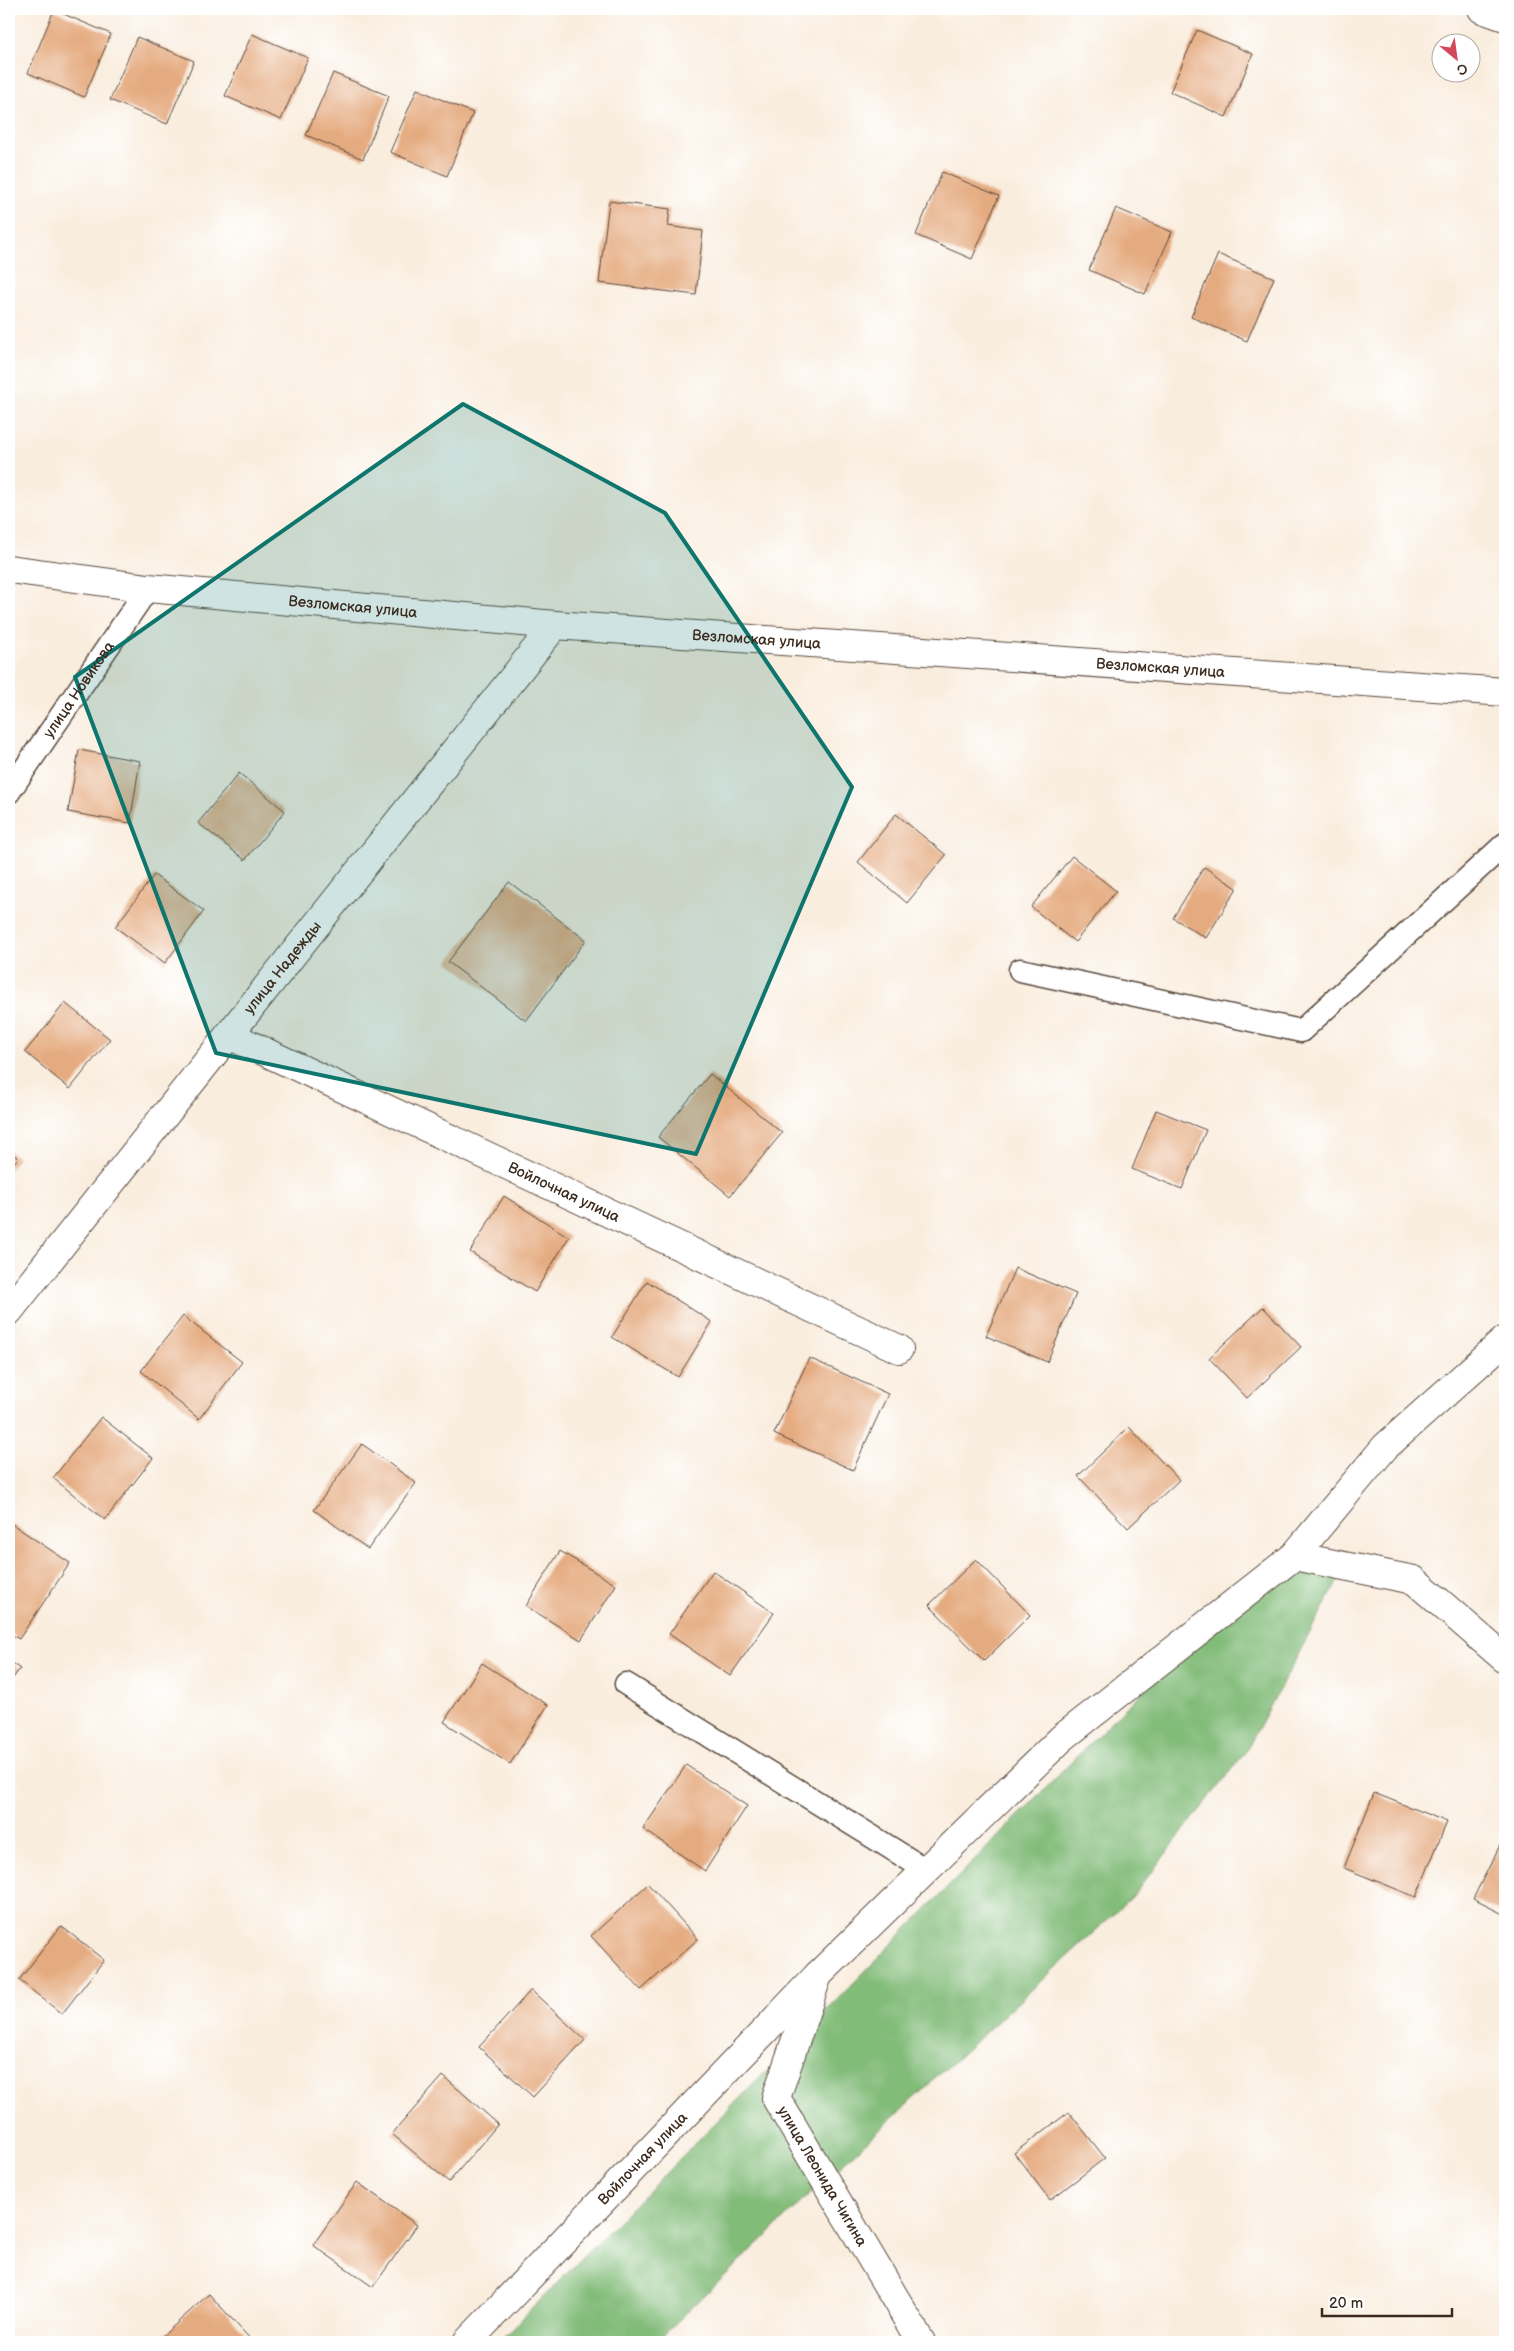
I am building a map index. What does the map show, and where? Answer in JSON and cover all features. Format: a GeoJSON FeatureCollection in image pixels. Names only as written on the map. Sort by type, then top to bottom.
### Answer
{"type":"FeatureCollection","features":[{"type":"Feature","properties":{"kind":"street"},"geometry":{"type":"LineString","coordinates":[[1482,9],[1505,17]]}},
{"type":"Feature","properties":{"kind":"street","name":"Везломская улица"},"geometry":{"type":"LineString","coordinates":[[9,569],[148,588],[555,625],[1505,692]]}},
{"type":"Feature","properties":{"kind":"street","name":"улица Надежды"},"geometry":{"type":"LineString","coordinates":[[9,1311],[555,625]]}},
{"type":"Feature","properties":{"kind":"street","name":"Войлочная улица"},"geometry":{"type":"LineString","coordinates":[[230,1035],[899,1348]]}},
{"type":"Feature","properties":{"kind":"street","name":"Войлочная улица"},"geometry":{"type":"LineString","coordinates":[[467,2342],[818,1975],[1062,1738],[1294,1556],[1385,1446],[1505,1340]]}},
{"type":"Feature","properties":{"kind":"street"},"geometry":{"type":"LineString","coordinates":[[1294,1556],[1414,1580],[1505,1659]]}},
{"type":"Feature","properties":{"kind":"street","name":"улица Леонида Чигина"},"geometry":{"type":"LineString","coordinates":[[818,1975],[776,2098],[921,2342]]}},
{"type":"Feature","properties":{"kind":"lane","name":"улица Новикова"},"geometry":{"type":"LineString","coordinates":[[9,792],[148,588]]}},
{"type":"Feature","properties":{"kind":"lane"},"geometry":{"type":"LineString","coordinates":[[1020,970],[1301,1031],[1505,844]]}},
{"type":"Feature","properties":{"kind":"lane"},"geometry":{"type":"LineString","coordinates":[[626,1684],[926,1870]]}},
{"type":"Feature","properties":{"kind":"highlighted area"},"geometry":{"type":"Polygon","coordinates":[[[463,404],[665,513],[852,787],[696,1154],[216,1053],[75,677],[463,404]]]}},
{"type":"Feature","properties":{"kind":"green space"},"geometry":{"type":"Polygon","coordinates":[[[1294,1556],[1339,1579],[1246,1751],[1132,1897],[809,2195],[656,2342],[499,2342],[1122,1711],[1294,1556]]]}},
{"type":"Feature","properties":{"kind":"building"},"geometry":{"type":"Polygon","coordinates":[[[54,10],[111,34],[84,97],[28,73],[54,10]]]}},
{"type":"Feature","properties":{"kind":"building"},"geometry":{"type":"Polygon","coordinates":[[[1197,30],[1253,54],[1226,117],[1170,92],[1197,30]]]}},
{"type":"Feature","properties":{"kind":"building"},"geometry":{"type":"Polygon","coordinates":[[[252,34],[308,58],[281,120],[225,96],[252,34]]]}},
{"type":"Feature","properties":{"kind":"building"},"geometry":{"type":"Polygon","coordinates":[[[137,37],[194,61],[167,124],[110,100],[137,37]]]}},
{"type":"Feature","properties":{"kind":"building"},"geometry":{"type":"Polygon","coordinates":[[[333,73],[389,96],[363,159],[306,135],[333,73]]]}},
{"type":"Feature","properties":{"kind":"building"},"geometry":{"type":"Polygon","coordinates":[[[417,89],[473,113],[447,176],[390,152],[417,89]]]}},
{"type":"Feature","properties":{"kind":"building"},"geometry":{"type":"Polygon","coordinates":[[[942,172],[999,196],[972,259],[916,235],[942,172]]]}},
{"type":"Feature","properties":{"kind":"building"},"geometry":{"type":"Polygon","coordinates":[[[609,201],[670,209],[668,226],[703,231],[696,295],[599,283],[609,201]]]}},
{"type":"Feature","properties":{"kind":"building"},"geometry":{"type":"Polygon","coordinates":[[[1116,208],[1172,232],[1145,294],[1089,270],[1116,208]]]}},
{"type":"Feature","properties":{"kind":"building"},"geometry":{"type":"Polygon","coordinates":[[[1218,254],[1274,278],[1247,341],[1191,317],[1218,254]]]}},
{"type":"Feature","properties":{"kind":"building"},"geometry":{"type":"Polygon","coordinates":[[[79,750],[140,761],[130,823],[68,812],[79,750]]]}},
{"type":"Feature","properties":{"kind":"building"},"geometry":{"type":"Polygon","coordinates":[[[239,773],[285,811],[245,860],[198,823],[239,773]]]}},
{"type":"Feature","properties":{"kind":"building"},"geometry":{"type":"Polygon","coordinates":[[[896,814],[946,855],[907,903],[858,862],[896,814]]]}},
{"type":"Feature","properties":{"kind":"building"},"geometry":{"type":"Polygon","coordinates":[[[1072,856],[1116,891],[1075,942],[1031,907],[1072,856]]]}},
{"type":"Feature","properties":{"kind":"building"},"geometry":{"type":"Polygon","coordinates":[[[1204,867],[1237,888],[1206,938],[1173,918],[1204,867]]]}},
{"type":"Feature","properties":{"kind":"building"},"geometry":{"type":"Polygon","coordinates":[[[154,875],[204,911],[165,963],[115,927],[154,875]]]}},
{"type":"Feature","properties":{"kind":"building"},"geometry":{"type":"Polygon","coordinates":[[[509,882],[586,940],[526,1021],[448,962],[509,882]]]}},
{"type":"Feature","properties":{"kind":"building"},"geometry":{"type":"Polygon","coordinates":[[[65,1003],[110,1039],[70,1089],[25,1052],[65,1003]]]}},
{"type":"Feature","properties":{"kind":"building"},"geometry":{"type":"Polygon","coordinates":[[[710,1074],[782,1133],[730,1196],[658,1137],[710,1074]]]}},
{"type":"Feature","properties":{"kind":"building"},"geometry":{"type":"Polygon","coordinates":[[[1156,1110],[1206,1130],[1182,1189],[1132,1169],[1156,1110]]]}},
{"type":"Feature","properties":{"kind":"building"},"geometry":{"type":"Polygon","coordinates":[[[9,1151],[18,1158],[9,1170],[9,1151]]]}},
{"type":"Feature","properties":{"kind":"building"},"geometry":{"type":"Polygon","coordinates":[[[504,1196],[569,1237],[535,1292],[470,1252],[504,1196]]]}},
{"type":"Feature","properties":{"kind":"building"},"geometry":{"type":"Polygon","coordinates":[[[1015,1268],[1076,1294],[1047,1362],[986,1336],[1015,1268]]]}},
{"type":"Feature","properties":{"kind":"building"},"geometry":{"type":"Polygon","coordinates":[[[647,1281],[712,1322],[678,1377],[612,1337],[647,1281]]]}},
{"type":"Feature","properties":{"kind":"building"},"geometry":{"type":"Polygon","coordinates":[[[1263,1307],[1301,1347],[1247,1398],[1209,1358],[1263,1307]]]}},
{"type":"Feature","properties":{"kind":"building"},"geometry":{"type":"Polygon","coordinates":[[[183,1316],[242,1362],[199,1419],[141,1371],[183,1316]]]}},
{"type":"Feature","properties":{"kind":"building"},"geometry":{"type":"Polygon","coordinates":[[[809,1358],[888,1394],[853,1470],[774,1434],[809,1358]]]}},
{"type":"Feature","properties":{"kind":"building"},"geometry":{"type":"Polygon","coordinates":[[[101,1417],[153,1458],[105,1520],[53,1478],[101,1417]]]}},
{"type":"Feature","properties":{"kind":"building"},"geometry":{"type":"Polygon","coordinates":[[[1129,1427],[1179,1480],[1128,1528],[1078,1476],[1129,1427]]]}},
{"type":"Feature","properties":{"kind":"building"},"geometry":{"type":"Polygon","coordinates":[[[362,1444],[416,1483],[368,1549],[314,1510],[362,1444]]]}},
{"type":"Feature","properties":{"kind":"building"},"geometry":{"type":"Polygon","coordinates":[[[9,1522],[70,1563],[19,1639],[9,1633],[9,1522]]]}},
{"type":"Feature","properties":{"kind":"building"},"geometry":{"type":"Polygon","coordinates":[[[560,1551],[616,1585],[581,1640],[526,1606],[560,1551]]]}},
{"type":"Feature","properties":{"kind":"building"},"geometry":{"type":"Polygon","coordinates":[[[976,1559],[1030,1615],[984,1661],[929,1605],[976,1559]]]}},
{"type":"Feature","properties":{"kind":"building"},"geometry":{"type":"Polygon","coordinates":[[[713,1571],[774,1613],[730,1676],[669,1634],[713,1571]]]}},
{"type":"Feature","properties":{"kind":"building"},"geometry":{"type":"Polygon","coordinates":[[[9,1660],[20,1669],[9,1683],[9,1660]]]}},
{"type":"Feature","properties":{"kind":"building"},"geometry":{"type":"Polygon","coordinates":[[[482,1663],[548,1705],[510,1764],[444,1722],[482,1663]]]}},
{"type":"Feature","properties":{"kind":"building"},"geometry":{"type":"Polygon","coordinates":[[[686,1765],[747,1806],[705,1871],[643,1829],[686,1765]]]}},
{"type":"Feature","properties":{"kind":"building"},"geometry":{"type":"Polygon","coordinates":[[[1374,1793],[1447,1822],[1416,1897],[1344,1868],[1374,1793]]]}},
{"type":"Feature","properties":{"kind":"building"},"geometry":{"type":"Polygon","coordinates":[[[1503,1839],[1505,1840],[1505,1915],[1473,1899],[1503,1839]]]}},
{"type":"Feature","properties":{"kind":"building"},"geometry":{"type":"Polygon","coordinates":[[[648,1884],[698,1939],[641,1990],[591,1936],[648,1884]]]}},
{"type":"Feature","properties":{"kind":"building"},"geometry":{"type":"Polygon","coordinates":[[[61,1926],[104,1960],[62,2014],[19,1980],[61,1926]]]}},
{"type":"Feature","properties":{"kind":"building"},"geometry":{"type":"Polygon","coordinates":[[[531,1990],[585,2040],[533,2097],[479,2047],[531,1990]]]}},
{"type":"Feature","properties":{"kind":"building"},"geometry":{"type":"Polygon","coordinates":[[[443,2076],[498,2124],[449,2182],[392,2134],[443,2076]]]}},
{"type":"Feature","properties":{"kind":"building"},"geometry":{"type":"Polygon","coordinates":[[[1069,2112],[1105,2158],[1050,2200],[1014,2153],[1069,2112]]]}},
{"type":"Feature","properties":{"kind":"building"},"geometry":{"type":"Polygon","coordinates":[[[357,2182],[417,2225],[373,2287],[313,2245],[357,2182]]]}},
{"type":"Feature","properties":{"kind":"building"},"geometry":{"type":"Polygon","coordinates":[[[209,2294],[253,2342],[156,2342],[209,2294]]]}}]}
